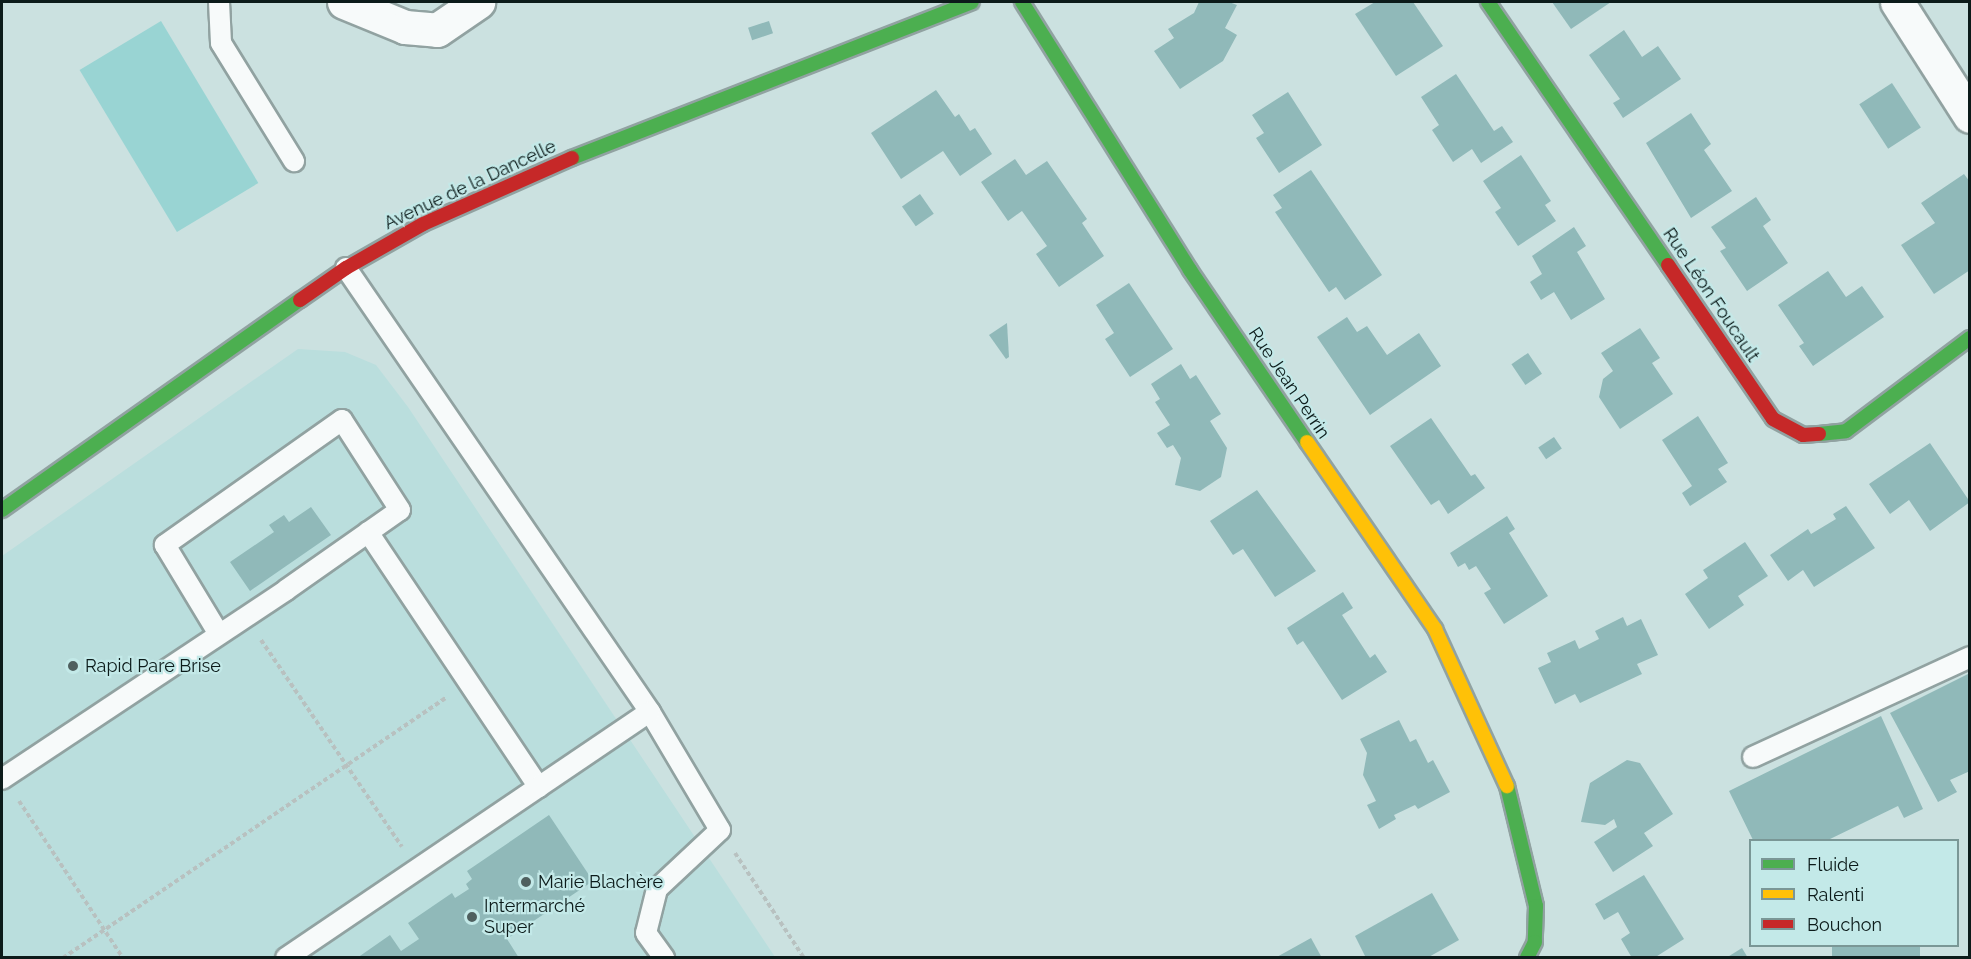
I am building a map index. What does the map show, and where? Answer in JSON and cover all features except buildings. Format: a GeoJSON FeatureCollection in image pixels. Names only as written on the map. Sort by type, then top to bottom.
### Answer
{"type":"FeatureCollection","features":[{"type":"Feature","properties":{"kind":"street"},"geometry":{"type":"LineString","coordinates":[[344,2],[405,27],[437,30],[478,2]]}},
{"type":"Feature","properties":{"kind":"street","name":"Avenue de la Dancelle"},"geometry":{"type":"LineString","coordinates":[[2,510],[346,268],[423,224],[576,156],[972,2]]}},
{"type":"Feature","properties":{"kind":"street","name":"Rue Jean Perrin"},"geometry":{"type":"LineString","coordinates":[[1022,2],[1190,270],[1435,629],[1510,794],[1536,906],[1535,942],[1527,957]]}},
{"type":"Feature","properties":{"kind":"street","name":"Rue Léon Foucault"},"geometry":{"type":"LineString","coordinates":[[1488,2],[1773,418],[1803,435],[1846,430],[1970,338]]}},
{"type":"Feature","properties":{"kind":"street"},"geometry":{"type":"LineString","coordinates":[[1897,2],[1970,116]]}},
{"type":"Feature","properties":{"kind":"lane"},"geometry":{"type":"LineString","coordinates":[[219,2],[221,43],[294,161]]}},
{"type":"Feature","properties":{"kind":"lane"},"geometry":{"type":"LineString","coordinates":[[346,268],[650,712],[720,830],[657,889],[646,933],[664,957]]}},
{"type":"Feature","properties":{"kind":"lane"},"geometry":{"type":"LineString","coordinates":[[8,786],[219,634],[400,510],[342,420],[165,545],[219,634]]}},
{"type":"Feature","properties":{"kind":"lane"},"geometry":{"type":"LineString","coordinates":[[368,532],[539,787]]}},
{"type":"Feature","properties":{"kind":"lane"},"geometry":{"type":"LineString","coordinates":[[1753,757],[1970,657]]}},
{"type":"Feature","properties":{"kind":"lane"},"geometry":{"type":"LineString","coordinates":[[286,957],[650,712]]}},
{"type":"Feature","properties":{"kind":"path"},"geometry":{"type":"LineString","coordinates":[[245,617],[403,848]]}},
{"type":"Feature","properties":{"kind":"path"},"geometry":{"type":"LineString","coordinates":[[63,957],[469,682]]}},
{"type":"Feature","properties":{"kind":"path"},"geometry":{"type":"LineString","coordinates":[[8,786],[123,957]]}},
{"type":"Feature","properties":{"kind":"path"},"geometry":{"type":"LineString","coordinates":[[720,830],[804,957]]}},
{"type":"Feature","properties":{"kind":"shaded area"},"geometry":{"type":"Polygon","coordinates":[[[161,21],[258,183],[177,232],[80,70],[161,21]]]}},
{"type":"Feature","properties":{"kind":"shaded area"},"geometry":{"type":"Polygon","coordinates":[[[298,349],[345,352],[376,365],[408,407],[775,957],[2,957],[2,556],[298,349]]]}},
{"type":"Feature","properties":{"kind":"traffic: fast"},"geometry":{"type":"LineString","coordinates":[[572,158],[972,2]]}},
{"type":"Feature","properties":{"kind":"traffic: fast"},"geometry":{"type":"LineString","coordinates":[[1022,2],[1190,270],[1307,442]]}},
{"type":"Feature","properties":{"kind":"traffic: fast"},"geometry":{"type":"LineString","coordinates":[[1488,2],[1668,265]]}},
{"type":"Feature","properties":{"kind":"traffic: fast"},"geometry":{"type":"LineString","coordinates":[[2,510],[300,300]]}},
{"type":"Feature","properties":{"kind":"traffic: fast"},"geometry":{"type":"LineString","coordinates":[[1819,434],[1846,431],[1970,338]]}},
{"type":"Feature","properties":{"kind":"traffic: fast"},"geometry":{"type":"LineString","coordinates":[[1507,786],[1536,906],[1535,942],[1527,958]]}},
{"type":"Feature","properties":{"kind":"traffic: slow"},"geometry":{"type":"LineString","coordinates":[[1307,442],[1435,629],[1507,786]]}},
{"type":"Feature","properties":{"kind":"traffic: jam"},"geometry":{"type":"LineString","coordinates":[[300,300],[346,268],[423,224],[572,158]]}},
{"type":"Feature","properties":{"kind":"traffic: jam"},"geometry":{"type":"LineString","coordinates":[[1668,265],[1773,419],[1803,435],[1819,434]]}},
{"type":"Feature","properties":{"kind":"place","name":"Rapid Pare Brise"},"geometry":{"type":"Point","coordinates":[73,666]}},
{"type":"Feature","properties":{"kind":"place","name":"Marie Blachère"},"geometry":{"type":"Point","coordinates":[526,882]}},
{"type":"Feature","properties":{"kind":"place","name":"Intermarché Super"},"geometry":{"type":"Point","coordinates":[472,917]}}]}
